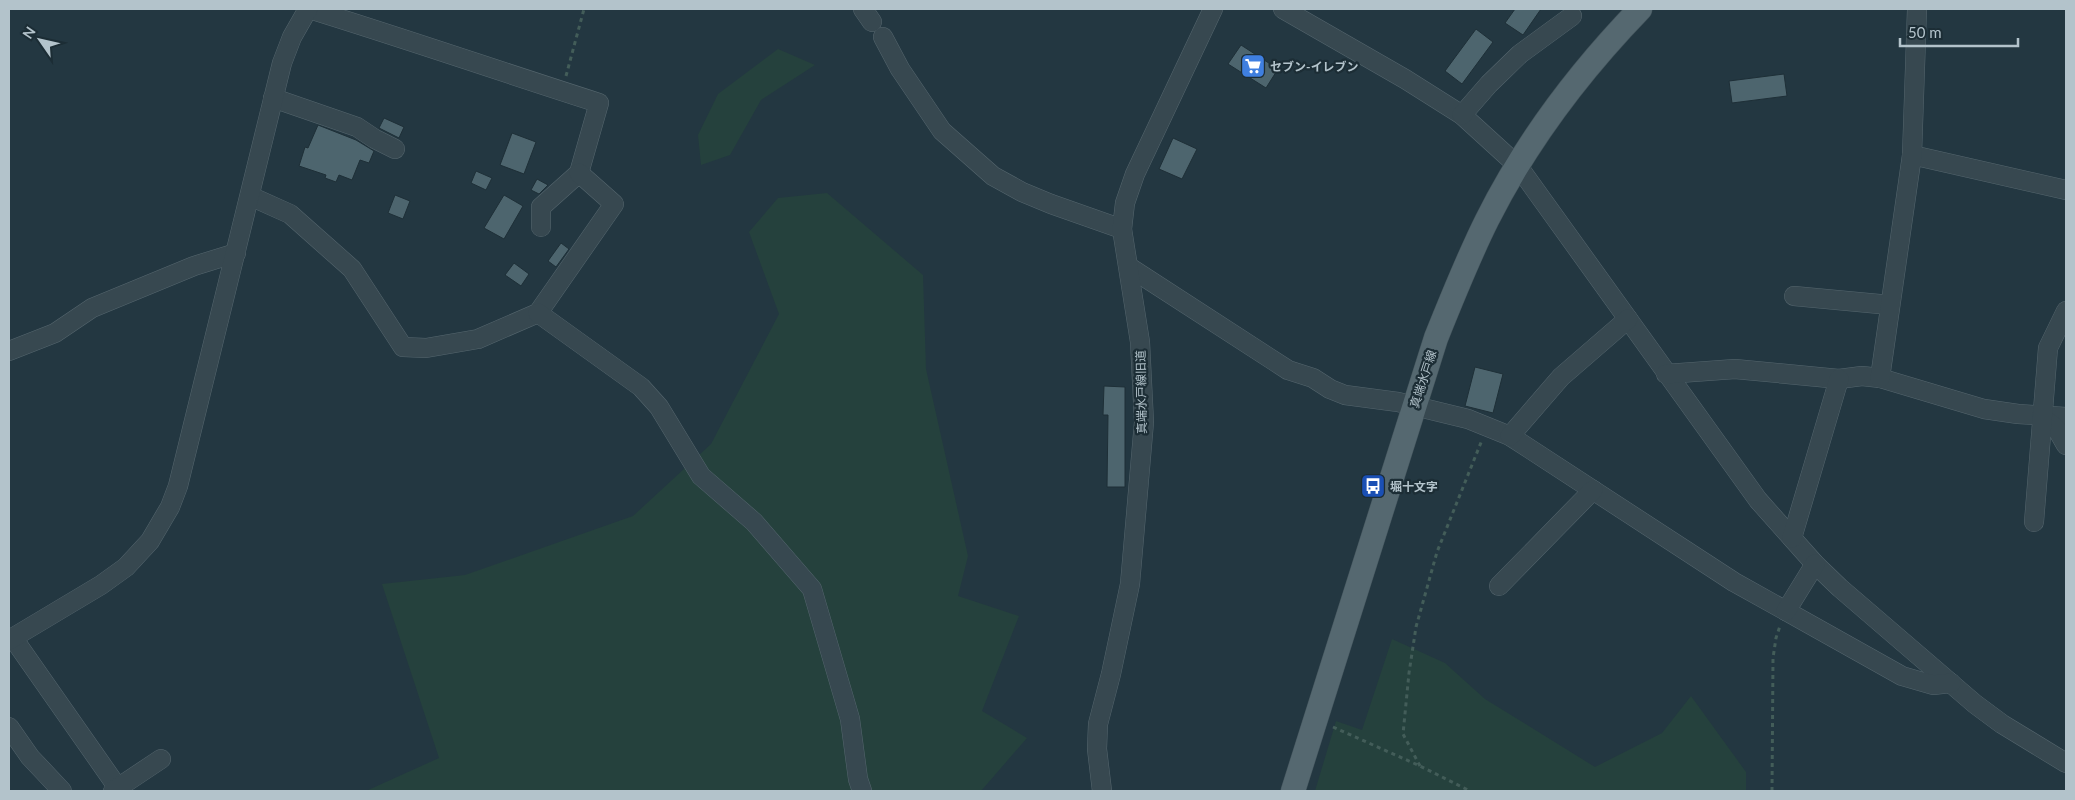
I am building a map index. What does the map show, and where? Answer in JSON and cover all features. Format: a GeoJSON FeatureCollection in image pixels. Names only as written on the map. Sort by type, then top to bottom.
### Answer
{"type":"FeatureCollection","features":[{"type":"Feature","properties":{"kind":"main road","name":"真端水戸線"},"geometry":{"type":"LineString","coordinates":[[1293,791],[1436,338],[1457,285],[1487,219],[1540,130],[1578,78],[1640,9]]}},
{"type":"Feature","properties":{"kind":"street"},"geometry":{"type":"LineString","coordinates":[[161,759],[116,790],[11,639],[100,586],[126,567],[150,541],[166,514],[178,486],[273,98],[292,38],[308,9],[441,50],[516,77],[599,103],[579,173],[541,207],[541,227]]}},
{"type":"Feature","properties":{"kind":"street","name":"真端水戸線旧道"},"geometry":{"type":"LineString","coordinates":[[1102,791],[1098,757],[1098,724],[1111,674],[1130,584],[1144,422],[1140,342],[1122,229],[1125,203],[1135,174],[1213,9]]}},
{"type":"Feature","properties":{"kind":"street"},"geometry":{"type":"LineString","coordinates":[[1283,9],[1405,79],[1462,115],[1518,166],[1758,500],[1792,538],[1840,588],[1950,683],[2002,724],[2066,763]]}},
{"type":"Feature","properties":{"kind":"street"},"geometry":{"type":"LineString","coordinates":[[1880,378],[1912,155],[1917,9]]}},
{"type":"Feature","properties":{"kind":"street"},"geometry":{"type":"LineString","coordinates":[[1462,115],[1488,84],[1520,54],[1572,16]]}},
{"type":"Feature","properties":{"kind":"street"},"geometry":{"type":"LineString","coordinates":[[873,23],[900,69],[942,131],[993,176],[1037,198],[1122,229]]}},
{"type":"Feature","properties":{"kind":"street"},"geometry":{"type":"LineString","coordinates":[[273,98],[357,127],[395,149]]}},
{"type":"Feature","properties":{"kind":"street"},"geometry":{"type":"LineString","coordinates":[[1912,155],[2066,190]]}},
{"type":"Feature","properties":{"kind":"street"},"geometry":{"type":"LineString","coordinates":[[250,196],[290,214],[352,269],[403,347],[426,348],[478,339],[538,314],[614,204],[579,173]]}},
{"type":"Feature","properties":{"kind":"street"},"geometry":{"type":"LineString","coordinates":[[9,351],[55,333],[92,308],[194,266],[236,253]]}},
{"type":"Feature","properties":{"kind":"street"},"geometry":{"type":"LineString","coordinates":[[1129,267],[1288,370],[1313,378],[1330,389],[1345,395],[1398,402],[1468,418],[1510,436],[1734,582],[1786,612],[1902,676],[1932,684],[1950,683]]}},
{"type":"Feature","properties":{"kind":"street"},"geometry":{"type":"LineString","coordinates":[[1794,296],[1890,305]]}},
{"type":"Feature","properties":{"kind":"street"},"geometry":{"type":"LineString","coordinates":[[2034,522],[2048,348],[2066,311]]}},
{"type":"Feature","properties":{"kind":"street"},"geometry":{"type":"LineString","coordinates":[[538,314],[640,387],[660,407],[701,476],[754,522],[812,589],[850,719],[858,779],[862,791]]}},
{"type":"Feature","properties":{"kind":"street"},"geometry":{"type":"LineString","coordinates":[[1510,436],[1561,377],[1628,319]]}},
{"type":"Feature","properties":{"kind":"street"},"geometry":{"type":"LineString","coordinates":[[1666,374],[1735,368],[1839,379],[1862,376],[1880,378],[1984,409],[2018,414],[2066,417]]}},
{"type":"Feature","properties":{"kind":"street"},"geometry":{"type":"LineString","coordinates":[[1792,538],[1839,379]]}},
{"type":"Feature","properties":{"kind":"street"},"geometry":{"type":"LineString","coordinates":[[2042,416],[2058,431],[2066,445]]}},
{"type":"Feature","properties":{"kind":"street"},"geometry":{"type":"LineString","coordinates":[[1499,586],[1593,490]]}},
{"type":"Feature","properties":{"kind":"street"},"geometry":{"type":"LineString","coordinates":[[1786,612],[1816,564]]}},
{"type":"Feature","properties":{"kind":"street"},"geometry":{"type":"LineString","coordinates":[[9,727],[30,757],[62,791]]}},
{"type":"Feature","properties":{"kind":"path"},"geometry":{"type":"LineString","coordinates":[[561,91],[584,9]]}},
{"type":"Feature","properties":{"kind":"path"},"geometry":{"type":"LineString","coordinates":[[1420,766],[1404,734],[1409,673],[1416,627],[1438,552],[1487,426]]}},
{"type":"Feature","properties":{"kind":"path"},"geometry":{"type":"LineString","coordinates":[[1772,791],[1773,658],[1776,638],[1786,612]]}},
{"type":"Feature","properties":{"kind":"path"},"geometry":{"type":"LineString","coordinates":[[1316,720],[1420,766],[1470,791]]}},
{"type":"Feature","properties":{"kind":"green space"},"geometry":{"type":"Polygon","coordinates":[[[778,49],[815,65],[761,100],[730,155],[701,165],[698,135],[718,94],[778,49]]]}},
{"type":"Feature","properties":{"kind":"green space"},"geometry":{"type":"Polygon","coordinates":[[[827,193],[923,275],[926,369],[968,556],[958,596],[1019,616],[982,711],[1027,738],[981,791],[366,791],[439,758],[382,584],[465,575],[633,516],[711,444],[779,314],[749,232],[778,198],[827,193]]]}},
{"type":"Feature","properties":{"kind":"green space"},"geometry":{"type":"Polygon","coordinates":[[[1392,639],[1445,663],[1485,699],[1595,767],[1662,733],[1691,696],[1746,772],[1746,791],[1315,791],[1336,721],[1362,730],[1392,639]]]}},
{"type":"Feature","properties":{"kind":"building"},"geometry":{"type":"Polygon","coordinates":[[[1515,9],[1541,9],[1523,35],[1505,23],[1515,9]]]}},
{"type":"Feature","properties":{"kind":"building"},"geometry":{"type":"Polygon","coordinates":[[[1476,29],[1493,42],[1462,84],[1445,71],[1476,29]]]}},
{"type":"Feature","properties":{"kind":"building","name":"セブン-イレブン"},"geometry":{"type":"Polygon","coordinates":[[[1241,45],[1278,69],[1266,88],[1228,64],[1241,45]]]}},
{"type":"Feature","properties":{"kind":"building"},"geometry":{"type":"Polygon","coordinates":[[[1784,74],[1787,96],[1732,103],[1729,81],[1784,74]]]}},
{"type":"Feature","properties":{"kind":"building"},"geometry":{"type":"Polygon","coordinates":[[[384,118],[404,127],[399,138],[379,128],[384,118]]]}},
{"type":"Feature","properties":{"kind":"building"},"geometry":{"type":"Polygon","coordinates":[[[318,125],[356,140],[374,151],[369,163],[360,160],[352,180],[339,175],[336,182],[325,178],[326,175],[299,166],[305,147],[308,148],[318,125]]]}},
{"type":"Feature","properties":{"kind":"building"},"geometry":{"type":"Polygon","coordinates":[[[512,133],[536,142],[524,174],[500,165],[512,133]]]}},
{"type":"Feature","properties":{"kind":"building"},"geometry":{"type":"Polygon","coordinates":[[[1173,138],[1197,149],[1182,179],[1159,169],[1173,138]]]}},
{"type":"Feature","properties":{"kind":"building"},"geometry":{"type":"Polygon","coordinates":[[[476,171],[492,178],[486,190],[471,183],[476,171]]]}},
{"type":"Feature","properties":{"kind":"building"},"geometry":{"type":"Polygon","coordinates":[[[537,179],[548,185],[539,194],[531,190],[537,179]]]}},
{"type":"Feature","properties":{"kind":"building"},"geometry":{"type":"Polygon","coordinates":[[[395,195],[410,201],[403,219],[388,213],[395,195]]]}},
{"type":"Feature","properties":{"kind":"building"},"geometry":{"type":"Polygon","coordinates":[[[504,195],[523,206],[504,239],[484,228],[504,195]]]}},
{"type":"Feature","properties":{"kind":"building"},"geometry":{"type":"Polygon","coordinates":[[[561,243],[569,249],[556,267],[548,261],[561,243]]]}},
{"type":"Feature","properties":{"kind":"building"},"geometry":{"type":"Polygon","coordinates":[[[514,263],[529,274],[521,286],[505,275],[514,263]]]}},
{"type":"Feature","properties":{"kind":"building"},"geometry":{"type":"Polygon","coordinates":[[[1475,367],[1503,374],[1493,413],[1465,406],[1475,367]]]}},
{"type":"Feature","properties":{"kind":"building"},"geometry":{"type":"Polygon","coordinates":[[[1104,386],[1125,387],[1125,487],[1107,487],[1108,415],[1103,415],[1104,386]]]}},
{"type":"Feature","properties":{"kind":"place","name":"セブン-イレブン"},"geometry":{"type":"Point","coordinates":[1253,66]}},
{"type":"Feature","properties":{"kind":"place","name":"堀十文字"},"geometry":{"type":"Point","coordinates":[1373,486]}}]}
